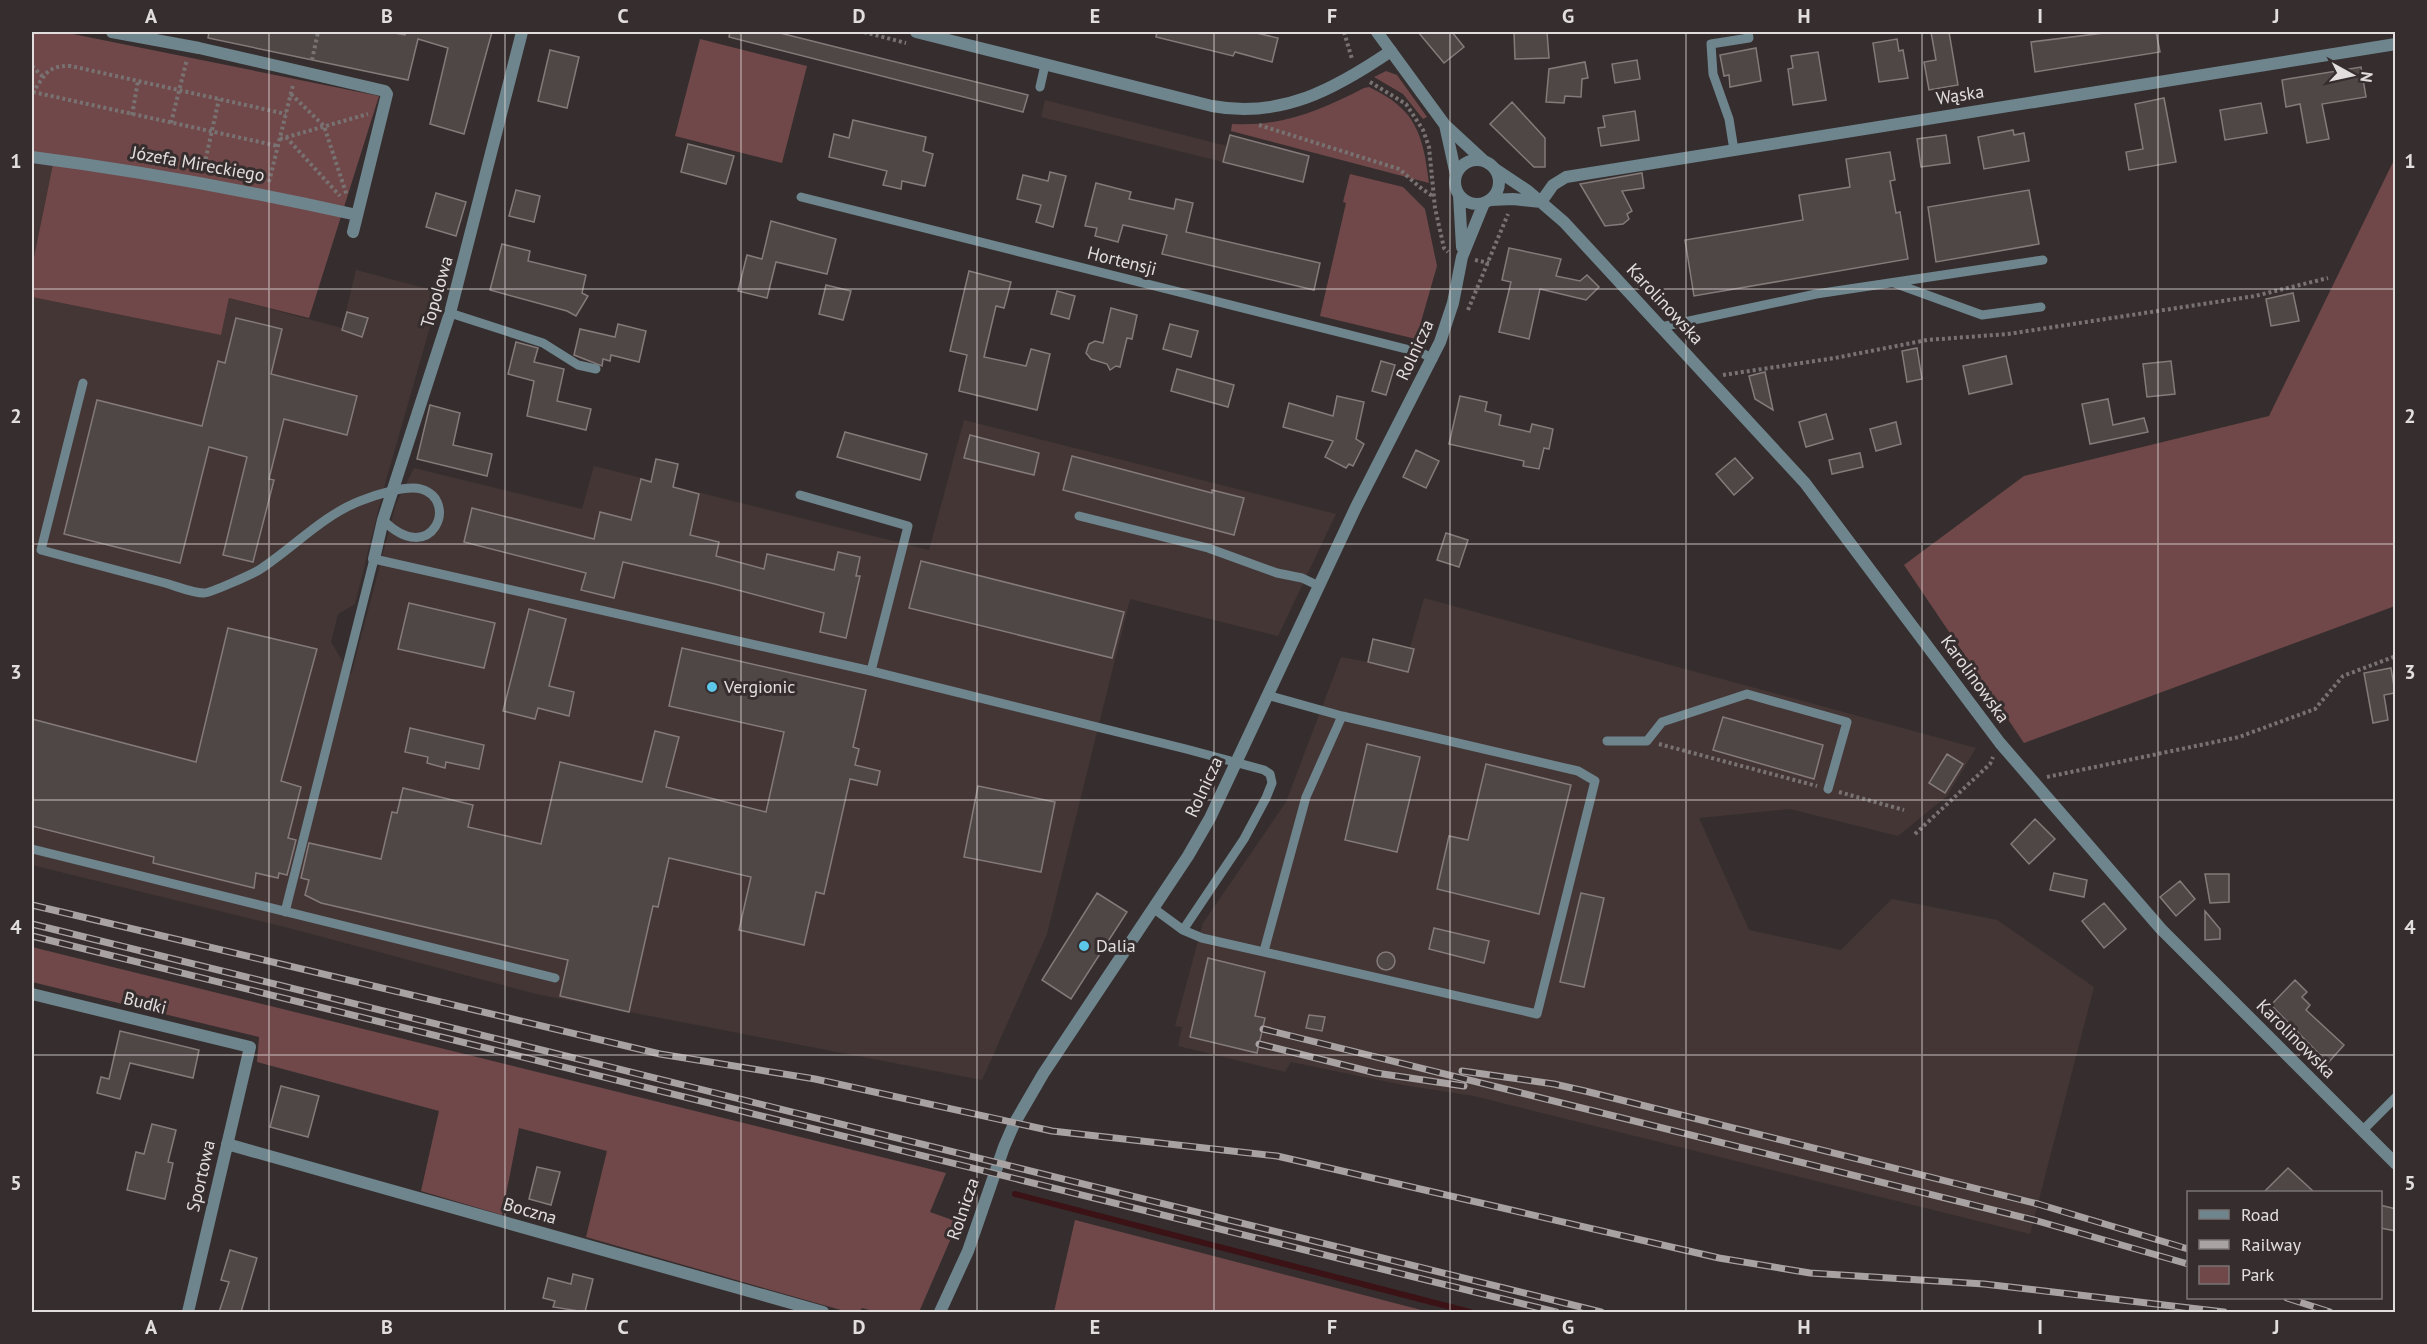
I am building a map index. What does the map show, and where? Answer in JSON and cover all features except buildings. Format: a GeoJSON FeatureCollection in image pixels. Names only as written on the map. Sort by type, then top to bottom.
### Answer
{"type":"FeatureCollection","features":[{"type":"Feature","properties":{"kind":"street"},"geometry":{"type":"LineString","coordinates":[[112,32],[190,46],[385,91],[387,94],[354,211],[353,232]]}},
{"type":"Feature","properties":{"kind":"street","name":"Topolowa"},"geometry":{"type":"LineString","coordinates":[[374,559],[383,520],[450,313],[522,32]]}},
{"type":"Feature","properties":{"kind":"street"},"geometry":{"type":"LineString","coordinates":[[916,32],[1212,106],[1253,109],[1313,97],[1360,72],[1391,51]]}},
{"type":"Feature","properties":{"kind":"street"},"geometry":{"type":"LineString","coordinates":[[1377,32],[1445,125],[1495,169],[1498,175],[1498,189],[1487,201]]}},
{"type":"Feature","properties":{"kind":"street","name":"Wąska"},"geometry":{"type":"LineString","coordinates":[[1541,202],[1553,185],[1566,177],[2396,44]]}},
{"type":"Feature","properties":{"kind":"street"},"geometry":{"type":"LineString","coordinates":[[1445,125],[1459,195],[1470,203],[1507,199],[1541,202]]}},
{"type":"Feature","properties":{"kind":"street","name":"Józefa Mireckiego"},"geometry":{"type":"LineString","coordinates":[[32,157],[118,168],[354,211]]}},
{"type":"Feature","properties":{"kind":"street"},"geometry":{"type":"LineString","coordinates":[[1456,175],[1464,164],[1470,161],[1484,161]]}},
{"type":"Feature","properties":{"kind":"street","name":"Karolinowska"},"geometry":{"type":"LineString","coordinates":[[1495,169],[1528,191],[1571,229],[1805,483],[2000,743],[2161,929],[2396,1164]]}},
{"type":"Feature","properties":{"kind":"street","name":"Rolnicza"},"geometry":{"type":"LineString","coordinates":[[1459,195],[1462,257]]}},
{"type":"Feature","properties":{"kind":"street","name":"Rolnicza"},"geometry":{"type":"LineString","coordinates":[[940,1312],[968,1251],[1014,1124],[1043,1074],[1203,831],[1356,507],[1433,358],[1449,318],[1462,257],[1487,201]]}},
{"type":"Feature","properties":{"kind":"street","name":"Budki"},"geometry":{"type":"LineString","coordinates":[[32,994],[250,1047]]}},
{"type":"Feature","properties":{"kind":"street","name":"Sportowa"},"geometry":{"type":"LineString","coordinates":[[188,1312],[250,1047]]}},
{"type":"Feature","properties":{"kind":"street","name":"Boczna"},"geometry":{"type":"LineString","coordinates":[[227,1144],[823,1312]]}},
{"type":"Feature","properties":{"kind":"lane"},"geometry":{"type":"LineString","coordinates":[[1734,150],[1730,119],[1713,74],[1711,44],[1749,38],[1748,32]]}},
{"type":"Feature","properties":{"kind":"lane"},"geometry":{"type":"LineString","coordinates":[[1040,87],[1045,64]]}},
{"type":"Feature","properties":{"kind":"lane","name":"Hortensji"},"geometry":{"type":"LineString","coordinates":[[801,197],[1422,353],[1433,358]]}},
{"type":"Feature","properties":{"kind":"lane"},"geometry":{"type":"LineString","coordinates":[[1661,327],[1816,294],[2043,260]]}},
{"type":"Feature","properties":{"kind":"lane"},"geometry":{"type":"LineString","coordinates":[[1892,282],[1982,315],[2041,307]]}},
{"type":"Feature","properties":{"kind":"lane"},"geometry":{"type":"LineString","coordinates":[[450,313],[543,343],[578,364],[596,369]]}},
{"type":"Feature","properties":{"kind":"lane"},"geometry":{"type":"LineString","coordinates":[[83,383],[41,550],[205,593],[257,571],[343,507],[383,491],[392,492],[411,488],[426,491],[439,507],[436,526],[428,536],[415,538],[399,534],[383,520]]}},
{"type":"Feature","properties":{"kind":"lane"},"geometry":{"type":"LineString","coordinates":[[800,495],[908,526],[871,671]]}},
{"type":"Feature","properties":{"kind":"lane"},"geometry":{"type":"LineString","coordinates":[[1079,516],[1208,548],[1277,573],[1302,578],[1319,586]]}},
{"type":"Feature","properties":{"kind":"lane"},"geometry":{"type":"LineString","coordinates":[[285,912],[374,559],[871,671],[1236,762],[1270,774],[1272,783],[1244,839],[1182,930]]}},
{"type":"Feature","properties":{"kind":"lane"},"geometry":{"type":"LineString","coordinates":[[1607,741],[1647,741],[1662,722],[1747,694],[1847,722],[1828,789]]}},
{"type":"Feature","properties":{"kind":"lane"},"geometry":{"type":"LineString","coordinates":[[1153,908],[1182,930],[1202,938],[1537,1014],[1595,782],[1578,771],[1342,716],[1267,695]]}},
{"type":"Feature","properties":{"kind":"lane"},"geometry":{"type":"LineString","coordinates":[[1264,951],[1306,797],[1342,716]]}},
{"type":"Feature","properties":{"kind":"lane"},"geometry":{"type":"LineString","coordinates":[[32,849],[555,978]]}},
{"type":"Feature","properties":{"kind":"lane"},"geometry":{"type":"LineString","coordinates":[[2362,1131],[2396,1097]]}},
{"type":"Feature","properties":{"kind":"path"},"geometry":{"type":"LineString","coordinates":[[266,195],[291,94],[303,71],[318,32]]}},
{"type":"Feature","properties":{"kind":"path"},"geometry":{"type":"LineString","coordinates":[[1344,32],[1352,60],[1360,72],[1373,84],[1406,104],[1423,129],[1431,158],[1434,196],[1444,248],[1449,254],[1489,263],[1508,215],[1513,212]]}},
{"type":"Feature","properties":{"kind":"path"},"geometry":{"type":"LineString","coordinates":[[171,123],[190,46]]}},
{"type":"Feature","properties":{"kind":"path"},"geometry":{"type":"LineString","coordinates":[[1347,64],[1352,60]]}},
{"type":"Feature","properties":{"kind":"path"},"geometry":{"type":"LineString","coordinates":[[32,66],[42,76]]}},
{"type":"Feature","properties":{"kind":"path"},"geometry":{"type":"LineString","coordinates":[[278,146],[32,93],[42,76],[57,66],[71,66],[286,114]]}},
{"type":"Feature","properties":{"kind":"path"},"geometry":{"type":"LineString","coordinates":[[132,115],[138,81]]}},
{"type":"Feature","properties":{"kind":"path"},"geometry":{"type":"LineString","coordinates":[[291,94],[324,126],[354,211]]}},
{"type":"Feature","properties":{"kind":"path"},"geometry":{"type":"LineString","coordinates":[[279,139],[376,112],[379,96],[387,94]]}},
{"type":"Feature","properties":{"kind":"path"},"geometry":{"type":"LineString","coordinates":[[200,182],[219,99]]}},
{"type":"Feature","properties":{"kind":"path"},"geometry":{"type":"LineString","coordinates":[[1257,124],[1393,166],[1434,196]]}},
{"type":"Feature","properties":{"kind":"path"},"geometry":{"type":"LineString","coordinates":[[286,137],[354,211]]}},
{"type":"Feature","properties":{"kind":"path"},"geometry":{"type":"LineString","coordinates":[[1708,377],[1835,358],[1927,340],[2008,334],[2255,296],[2328,278]]}},
{"type":"Feature","properties":{"kind":"path"},"geometry":{"type":"LineString","coordinates":[[2032,780],[2240,737],[2315,709],[2343,676],[2396,656]]}},
{"type":"Feature","properties":{"kind":"path"},"geometry":{"type":"LineString","coordinates":[[1647,741],[1904,810]]}},
{"type":"Feature","properties":{"kind":"path"},"geometry":{"type":"LineString","coordinates":[[1916,834],[1990,764],[2000,743]]}},
{"type":"Feature","properties":{"kind":"shaded area"},"geometry":{"type":"Polygon","coordinates":[[[1045,100],[1227,146],[1223,162],[1041,117],[1045,100]]]}},
{"type":"Feature","properties":{"kind":"shaded area"},"geometry":{"type":"Polygon","coordinates":[[[32,162],[53,164],[32,267],[32,162]]]}},
{"type":"Feature","properties":{"kind":"shaded area"},"geometry":{"type":"Polygon","coordinates":[[[356,270],[440,292],[383,491],[355,604],[338,614],[331,642],[351,675],[396,504],[414,468],[582,509],[594,466],[929,550],[964,420],[1336,514],[1278,636],[1130,599],[1047,934],[982,1080],[536,994],[285,927],[32,865],[32,297],[221,335],[229,298],[342,328],[356,270]]]}},
{"type":"Feature","properties":{"kind":"shaded area"},"geometry":{"type":"Polygon","coordinates":[[[1424,598],[1976,748],[1947,796],[1898,836],[1790,809],[1699,818],[1749,930],[1841,950],[1892,899],[1997,920],[2094,987],[2030,1234],[1474,1096],[1403,1085],[1291,1062],[1285,1072],[1178,1046],[1182,1027],[1175,1026],[1203,923],[1286,802],[1341,657],[1368,662],[1373,639],[1410,648],[1424,598]]]}},
{"type":"Feature","properties":{"kind":"green space"},"geometry":{"type":"Polygon","coordinates":[[[32,32],[63,32],[379,96],[309,318],[229,298],[221,335],[32,297],[32,267],[53,164],[32,162],[32,32]]]}},
{"type":"Feature","properties":{"kind":"green space"},"geometry":{"type":"Polygon","coordinates":[[[700,39],[807,66],[782,163],[675,136],[700,39]]]}},
{"type":"Feature","properties":{"kind":"green space"},"geometry":{"type":"Polygon","coordinates":[[[1386,71],[1397,75],[1427,117],[1423,119],[1403,94],[1374,77],[1386,71]]]}},
{"type":"Feature","properties":{"kind":"green space"},"geometry":{"type":"Polygon","coordinates":[[[1369,87],[1397,104],[1414,125],[1424,150],[1429,183],[1231,131],[1232,124],[1284,120],[1317,110],[1369,87]]]}},
{"type":"Feature","properties":{"kind":"green space"},"geometry":{"type":"Polygon","coordinates":[[[2395,158],[2395,606],[2024,743],[1904,565],[2024,476],[2269,416],[2395,158]]]}},
{"type":"Feature","properties":{"kind":"green space"},"geometry":{"type":"Polygon","coordinates":[[[1350,174],[1403,187],[1425,209],[1437,266],[1416,339],[1320,316],[1346,203],[1343,202],[1350,174]]]}},
{"type":"Feature","properties":{"kind":"green space"},"geometry":{"type":"Polygon","coordinates":[[[32,947],[946,1173],[930,1212],[958,1222],[919,1312],[877,1312],[862,1308],[859,1312],[848,1312],[586,1237],[607,1151],[519,1128],[502,1215],[421,1191],[439,1111],[257,1062],[259,1037],[32,982],[32,947]]]}},
{"type":"Feature","properties":{"kind":"green space"},"geometry":{"type":"Polygon","coordinates":[[[1075,1220],[1429,1312],[1054,1312],[1075,1220]]]}},
{"type":"Feature","properties":{"kind":"waterway"},"geometry":{"type":"LineString","coordinates":[[1015,1194],[1470,1312]]}},
{"type":"Feature","properties":{"kind":"railway"},"geometry":{"type":"LineString","coordinates":[[32,905],[660,1054],[815,1079],[1052,1131],[1277,1156],[1719,1258],[1810,1273],[1984,1284],[2224,1312]]}},
{"type":"Feature","properties":{"kind":"railway"},"geometry":{"type":"LineString","coordinates":[[32,924],[1601,1312]]}},
{"type":"Feature","properties":{"kind":"railway"},"geometry":{"type":"LineString","coordinates":[[32,936],[1556,1312]]}},
{"type":"Feature","properties":{"kind":"railway"},"geometry":{"type":"LineString","coordinates":[[1263,1029],[2034,1220],[2187,1264]]}},
{"type":"Feature","properties":{"kind":"railway"},"geometry":{"type":"LineString","coordinates":[[1259,1044],[1376,1073],[1464,1086]]}},
{"type":"Feature","properties":{"kind":"railway"},"geometry":{"type":"LineString","coordinates":[[1462,1071],[1554,1084],[1585,1091],[2038,1204],[2187,1249]]}},
{"type":"Feature","properties":{"kind":"railway"},"geometry":{"type":"LineString","coordinates":[[2290,1299],[2330,1312]]}},
{"type":"Feature","properties":{"kind":"place","name":"Vergionic"},"geometry":{"type":"Point","coordinates":[712,687]}},
{"type":"Feature","properties":{"kind":"place","name":"Dalia"},"geometry":{"type":"Point","coordinates":[1084,946]}}]}
